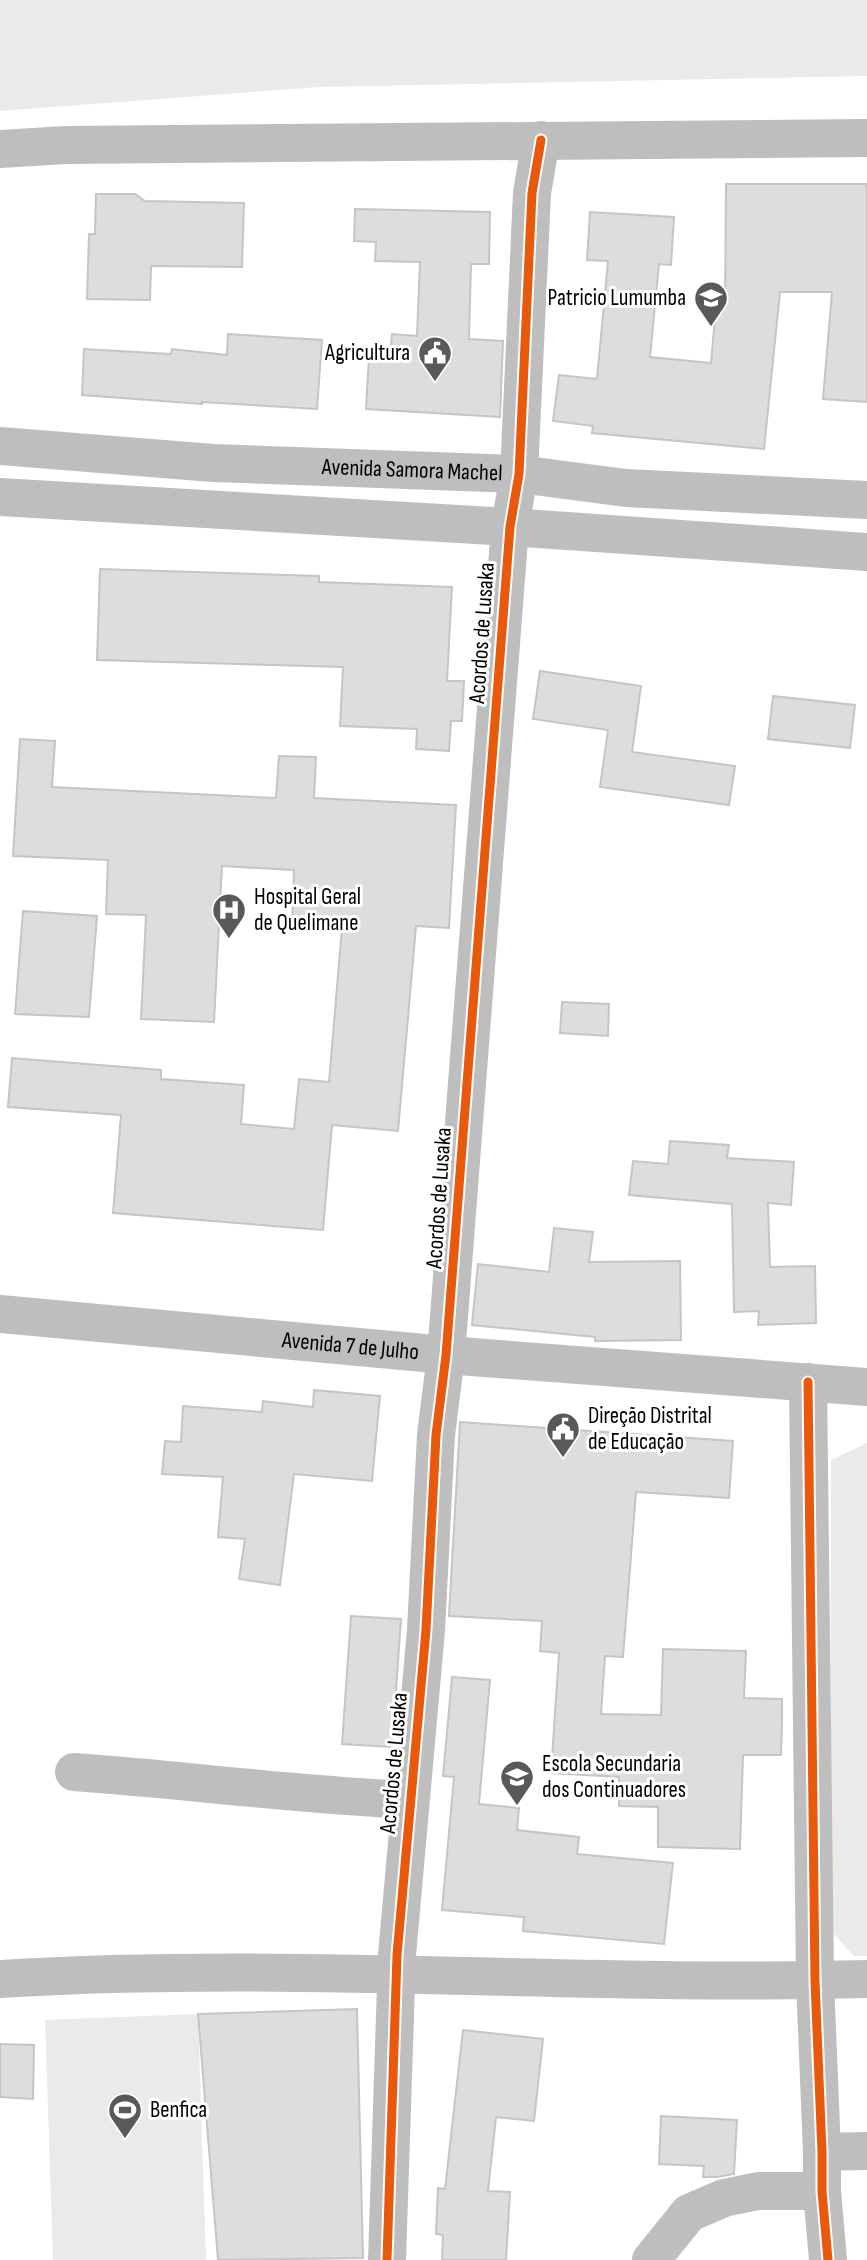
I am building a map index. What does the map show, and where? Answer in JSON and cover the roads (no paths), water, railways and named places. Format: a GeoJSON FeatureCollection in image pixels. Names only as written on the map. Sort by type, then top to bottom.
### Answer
{"type":"FeatureCollection","features":[{"type":"Feature","properties":{"kind":"street"},"geometry":{"type":"LineString","coordinates":[[0,149],[66,145],[867,138]]}},
{"type":"Feature","properties":{"kind":"street","name":"Acordos de Lusaka"},"geometry":{"type":"LineString","coordinates":[[387,2260],[396,1974],[409,1800],[426,1630],[436,1435],[446,1355],[510,527],[519,474],[532,193],[541,140]]}},
{"type":"Feature","properties":{"kind":"street","name":"Avenida Samora Machel"},"geometry":{"type":"LineString","coordinates":[[0,446],[213,463],[519,474],[626,488],[867,500]]}},
{"type":"Feature","properties":{"kind":"street"},"geometry":{"type":"LineString","coordinates":[[0,498],[510,527],[867,552]]}},
{"type":"Feature","properties":{"kind":"street","name":"Avenida 7 de Julho"},"geometry":{"type":"LineString","coordinates":[[0,1314],[446,1355],[867,1387]]}},
{"type":"Feature","properties":{"kind":"street"},"geometry":{"type":"LineString","coordinates":[[807,1382],[815,1981],[822,2191],[828,2260]]}},
{"type":"Feature","properties":{"kind":"street"},"geometry":{"type":"LineString","coordinates":[[74,1772],[276,1792],[409,1800]]}},
{"type":"Feature","properties":{"kind":"street"},"geometry":{"type":"LineString","coordinates":[[0,1979],[75,1974],[396,1974],[639,1981],[867,1979]]}},
{"type":"Feature","properties":{"kind":"street"},"geometry":{"type":"LineString","coordinates":[[822,2152],[867,2151]]}},
{"type":"Feature","properties":{"kind":"street"},"geometry":{"type":"LineString","coordinates":[[651,2260],[690,2213],[724,2198],[758,2191],[822,2191]]}},
{"type":"Feature","properties":{"kind":"place","name":"Patricio Lumumba"},"geometry":{"type":"Point","coordinates":[711,328]}},
{"type":"Feature","properties":{"kind":"place","name":"Agricultura"},"geometry":{"type":"Point","coordinates":[435,383]}},
{"type":"Feature","properties":{"kind":"place","name":"Hospital Geral de Quelimane"},"geometry":{"type":"Point","coordinates":[229,940]}},
{"type":"Feature","properties":{"kind":"place","name":"Direção Distrital de Educação"},"geometry":{"type":"Point","coordinates":[563,1459]}},
{"type":"Feature","properties":{"kind":"place","name":"Escola Secundaria dos Continuadores"},"geometry":{"type":"Point","coordinates":[517,1807]}},
{"type":"Feature","properties":{"kind":"place","name":"Benfica"},"geometry":{"type":"Point","coordinates":[125,2140]}}]}
